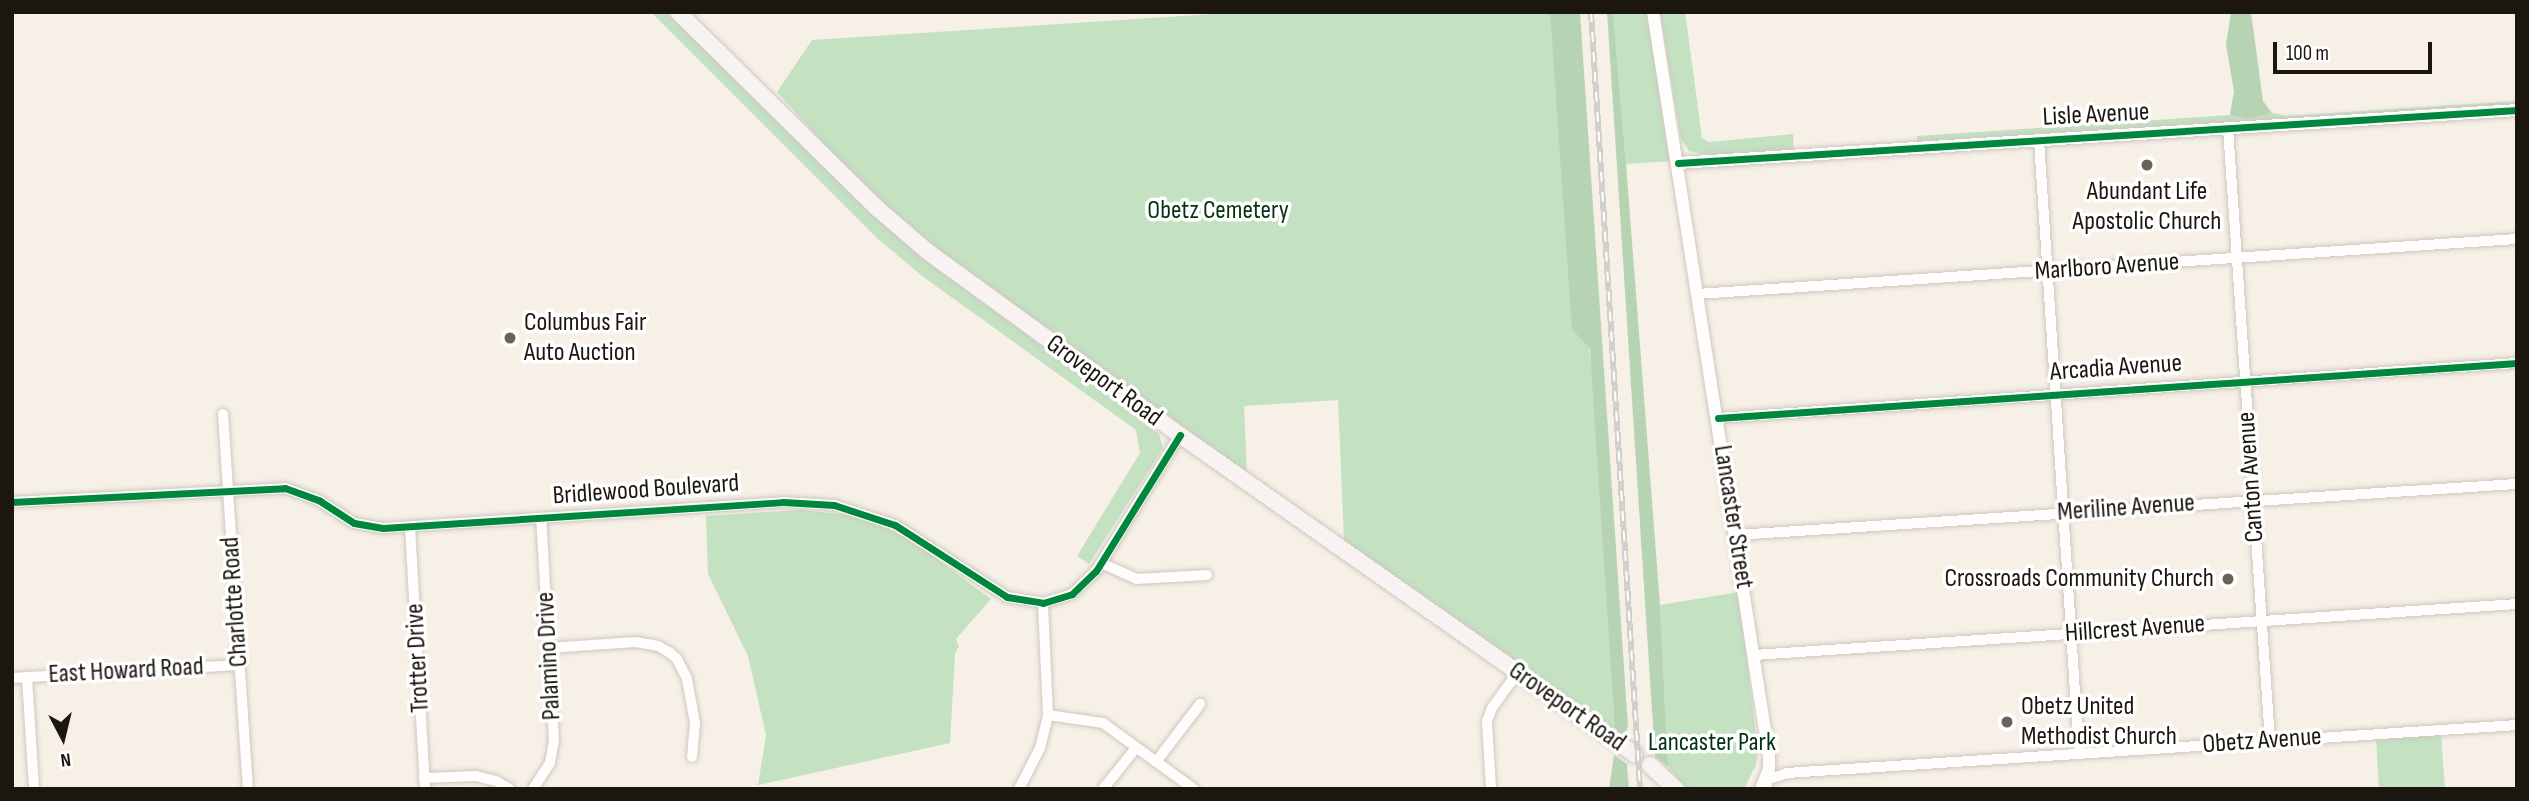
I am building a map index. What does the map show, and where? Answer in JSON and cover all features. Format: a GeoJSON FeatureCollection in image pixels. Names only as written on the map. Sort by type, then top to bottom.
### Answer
{"type":"FeatureCollection","features":[{"type":"Feature","properties":{"kind":"main road","name":"Groveport Road"},"geometry":{"type":"LineString","coordinates":[[678,12],[895,226],[1001,307],[1180,435],[1634,754]]}},
{"type":"Feature","properties":{"kind":"main road","name":"Groveport Road"},"geometry":{"type":"LineString","coordinates":[[1650,765],[1676,789]]}},
{"type":"Feature","properties":{"kind":"street","name":"Lancaster Street"},"geometry":{"type":"LineString","coordinates":[[1653,12],[1754,655],[1769,761],[1765,786]]}},
{"type":"Feature","properties":{"kind":"street","name":"Lisle Avenue"},"geometry":{"type":"LineString","coordinates":[[1678,163],[2517,110]]}},
{"type":"Feature","properties":{"kind":"street","name":"Canton Avenue"},"geometry":{"type":"LineString","coordinates":[[2228,128],[2270,741]]}},
{"type":"Feature","properties":{"kind":"street"},"geometry":{"type":"LineString","coordinates":[[2039,140],[2079,753]]}},
{"type":"Feature","properties":{"kind":"street","name":"Marlboro Avenue"},"geometry":{"type":"LineString","coordinates":[[1697,294],[2517,239]]}},
{"type":"Feature","properties":{"kind":"street","name":"Arcadia Avenue"},"geometry":{"type":"LineString","coordinates":[[1718,418],[2056,392],[2517,363]]}},
{"type":"Feature","properties":{"kind":"street","name":"Charlotte Road"},"geometry":{"type":"LineString","coordinates":[[223,414],[248,789]]}},
{"type":"Feature","properties":{"kind":"street"},"geometry":{"type":"LineString","coordinates":[[1019,789],[1037,757],[1048,715],[1043,603],[1072,594],[1101,563],[1180,435]]}},
{"type":"Feature","properties":{"kind":"street","name":"Meriline Avenue"},"geometry":{"type":"LineString","coordinates":[[1736,535],[2517,484]]}},
{"type":"Feature","properties":{"kind":"street","name":"Bridlewood Boulevard"},"geometry":{"type":"LineString","coordinates":[[12,502],[285,488],[320,501],[354,523],[383,528],[783,502],[834,505],[895,525],[1007,597],[1043,603]]}},
{"type":"Feature","properties":{"kind":"street","name":"Palamino Drive"},"geometry":{"type":"LineString","coordinates":[[533,789],[546,772],[553,751],[541,518]]}},
{"type":"Feature","properties":{"kind":"street","name":"Trotter Drive"},"geometry":{"type":"LineString","coordinates":[[410,527],[425,783]]}},
{"type":"Feature","properties":{"kind":"street"},"geometry":{"type":"LineString","coordinates":[[1101,563],[1137,579],[1206,575]]}},
{"type":"Feature","properties":{"kind":"street","name":"Hillcrest Avenue"},"geometry":{"type":"LineString","coordinates":[[1754,655],[2517,604]]}},
{"type":"Feature","properties":{"kind":"street"},"geometry":{"type":"LineString","coordinates":[[548,648],[636,642],[658,646],[669,652],[677,659],[687,679],[695,723],[692,757]]}},
{"type":"Feature","properties":{"kind":"street","name":"East Howard Road"},"geometry":{"type":"LineString","coordinates":[[12,678],[239,665]]}},
{"type":"Feature","properties":{"kind":"street"},"geometry":{"type":"LineString","coordinates":[[1491,789],[1487,721],[1492,708],[1518,672]]}},
{"type":"Feature","properties":{"kind":"street"},"geometry":{"type":"LineString","coordinates":[[27,677],[34,789]]}},
{"type":"Feature","properties":{"kind":"street"},"geometry":{"type":"LineString","coordinates":[[1156,762],[1200,704]]}},
{"type":"Feature","properties":{"kind":"street"},"geometry":{"type":"LineString","coordinates":[[1048,715],[1103,723],[1194,789]]}},
{"type":"Feature","properties":{"kind":"street","name":"Obetz Avenue"},"geometry":{"type":"LineString","coordinates":[[1765,786],[1787,773],[2517,725]]}},
{"type":"Feature","properties":{"kind":"street"},"geometry":{"type":"LineString","coordinates":[[1103,789],[1136,748]]}},
{"type":"Feature","properties":{"kind":"street"},"geometry":{"type":"LineString","coordinates":[[425,783],[476,776],[496,781],[510,789]]}},
{"type":"Feature","properties":{"kind":"green space"},"geometry":{"type":"Polygon","coordinates":[[[651,12],[665,12],[918,253],[1159,434],[1163,448],[1089,564],[1077,556],[1140,453],[1136,430],[922,276],[877,238],[651,12]]]}},
{"type":"Feature","properties":{"kind":"green space","name":"Obetz Cemetery"},"geometry":{"type":"Polygon","coordinates":[[[1245,12],[1550,12],[1562,177],[1592,368],[1615,732],[1344,542],[1338,400],[1244,406],[1247,473],[935,251],[864,188],[777,92],[812,40],[1245,12]]]}},
{"type":"Feature","properties":{"kind":"green space"},"geometry":{"type":"Polygon","coordinates":[[[1550,12],[1580,12],[1628,727],[1623,738],[1615,732],[1590,349],[1572,329],[1550,12]]]}},
{"type":"Feature","properties":{"kind":"green space"},"geometry":{"type":"Polygon","coordinates":[[[1607,12],[1613,12],[1626,164],[1660,605],[1668,767],[1655,757],[1607,12]]]}},
{"type":"Feature","properties":{"kind":"green space"},"geometry":{"type":"Polygon","coordinates":[[[1613,12],[1647,12],[1672,161],[1626,164],[1613,12]]]}},
{"type":"Feature","properties":{"kind":"green space"},"geometry":{"type":"Polygon","coordinates":[[[1660,12],[1685,12],[1702,138],[1709,142],[1793,134],[1794,152],[1715,157],[1689,151],[1681,139],[1660,12]]]}},
{"type":"Feature","properties":{"kind":"green space"},"geometry":{"type":"Polygon","coordinates":[[[2231,12],[2251,12],[2263,101],[2272,113],[2248,119],[2230,115],[2234,91],[2226,45],[2231,12]]]}},
{"type":"Feature","properties":{"kind":"green space"},"geometry":{"type":"Polygon","coordinates":[[[2517,101],[2517,106],[1917,144],[1917,136],[2230,115],[2248,119],[2272,113],[2287,116],[2517,101]]]}},
{"type":"Feature","properties":{"kind":"green space"},"geometry":{"type":"Polygon","coordinates":[[[800,510],[842,514],[876,524],[912,541],[991,599],[956,639],[959,647],[955,653],[950,743],[758,785],[766,735],[748,656],[708,574],[706,516],[800,510]]]}},
{"type":"Feature","properties":{"kind":"green space","name":"Lancaster Park"},"geometry":{"type":"Polygon","coordinates":[[[1739,592],[1758,753],[1756,765],[1744,789],[1687,789],[1668,767],[1660,605],[1739,592]]]}},
{"type":"Feature","properties":{"kind":"green space"},"geometry":{"type":"Polygon","coordinates":[[[2441,735],[2445,789],[2379,789],[2376,739],[2441,735]]]}},
{"type":"Feature","properties":{"kind":"green space"},"geometry":{"type":"Polygon","coordinates":[[[1614,755],[1627,764],[1629,789],[1609,789],[1614,755]]]}},
{"type":"Feature","properties":{"kind":"railway"},"geometry":{"type":"LineString","coordinates":[[1591,12],[1640,789]]}},
{"type":"Feature","properties":{"kind":"cycle path"},"geometry":{"type":"LineString","coordinates":[[1678,163],[2517,110]]}},
{"type":"Feature","properties":{"kind":"cycle path"},"geometry":{"type":"LineString","coordinates":[[1718,418],[2517,363]]}},
{"type":"Feature","properties":{"kind":"cycle path"},"geometry":{"type":"LineString","coordinates":[[12,502],[285,488],[320,501],[354,523],[383,528],[783,502],[834,505],[895,525],[1007,597],[1043,603],[1072,594],[1096,571],[1180,435]]}},
{"type":"Feature","properties":{"kind":"place","name":"Abundant Life Apostolic Church"},"geometry":{"type":"Point","coordinates":[2147,165]}},
{"type":"Feature","properties":{"kind":"place","name":"Columbus Fair Auto Auction"},"geometry":{"type":"Point","coordinates":[510,338]}},
{"type":"Feature","properties":{"kind":"place","name":"Crossroads Community Church"},"geometry":{"type":"Point","coordinates":[2228,579]}},
{"type":"Feature","properties":{"kind":"place","name":"Obetz United Methodist Church"},"geometry":{"type":"Point","coordinates":[2007,722]}}]}
